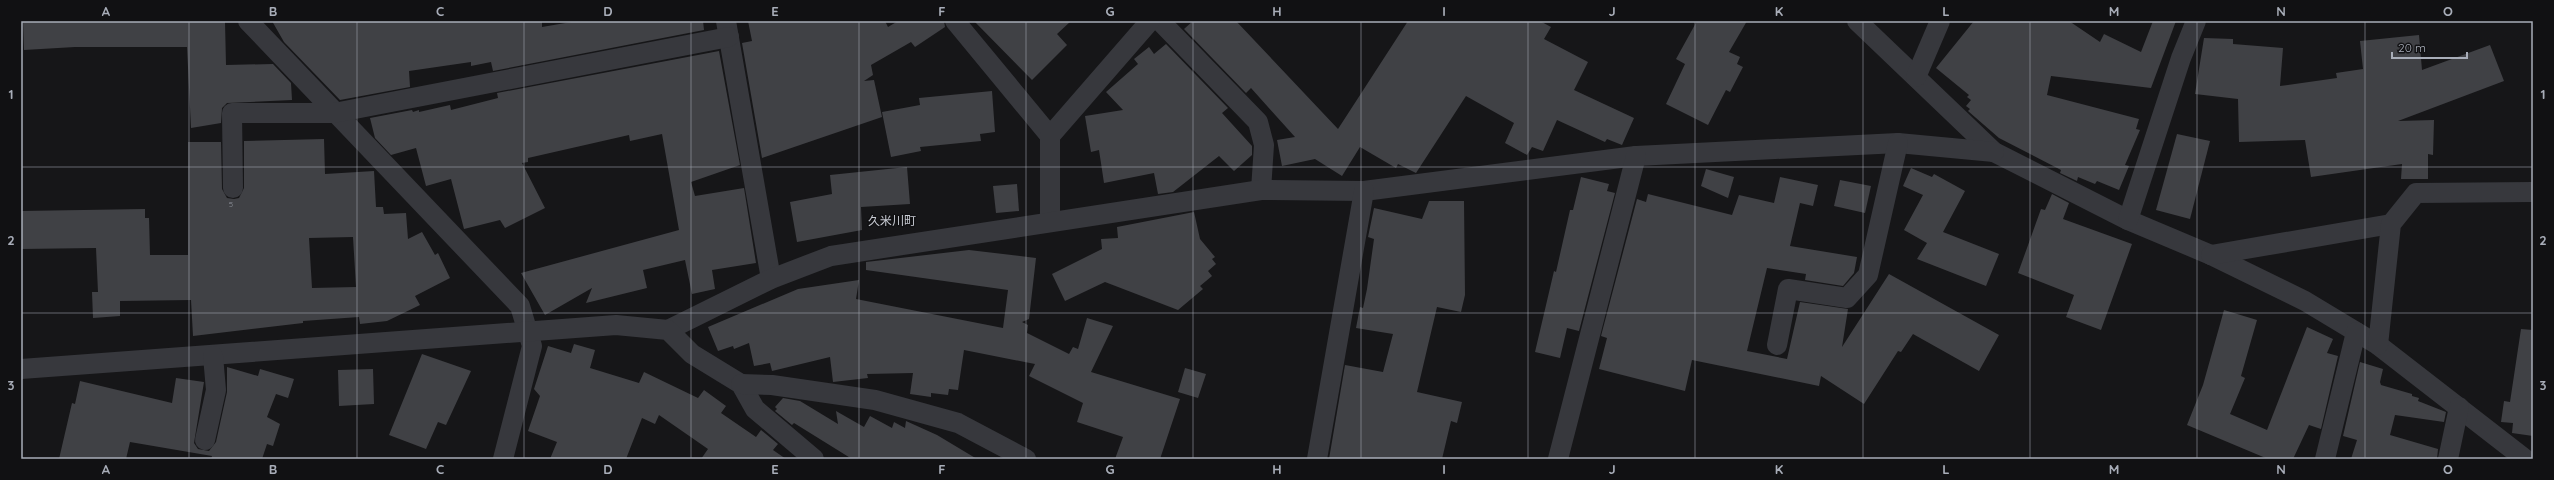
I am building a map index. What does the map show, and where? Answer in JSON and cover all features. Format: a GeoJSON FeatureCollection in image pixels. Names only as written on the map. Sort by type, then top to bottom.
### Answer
{"type":"FeatureCollection","features":[{"type":"Feature","properties":{"kind":"street"},"geometry":{"type":"LineString","coordinates":[[248,21],[334,113],[520,306],[532,346],[503,459]]}},
{"type":"Feature","properties":{"kind":"street"},"geometry":{"type":"LineString","coordinates":[[955,21],[1050,136],[1050,222]]}},
{"type":"Feature","properties":{"kind":"street"},"geometry":{"type":"LineString","coordinates":[[1050,136],[1150,21]]}},
{"type":"Feature","properties":{"kind":"street"},"geometry":{"type":"LineString","coordinates":[[1160,21],[1258,122],[1264,146],[1261,190]]}},
{"type":"Feature","properties":{"kind":"street"},"geometry":{"type":"LineString","coordinates":[[1857,21],[1994,152],[2128,220],[2211,255],[2305,301],[2378,346],[2525,459]]}},
{"type":"Feature","properties":{"kind":"street"},"geometry":{"type":"LineString","coordinates":[[1916,77],[1940,21]]}},
{"type":"Feature","properties":{"kind":"street"},"geometry":{"type":"LineString","coordinates":[[2128,220],[2181,58],[2196,21]]}},
{"type":"Feature","properties":{"kind":"street"},"geometry":{"type":"LineString","coordinates":[[233,188],[232,113],[334,113],[728,29],[771,279]]}},
{"type":"Feature","properties":{"kind":"street"},"geometry":{"type":"LineString","coordinates":[[21,369],[616,325],[668,330],[771,279],[832,256],[1261,190],[1364,191],[1636,156],[1898,143],[1994,152]]}},
{"type":"Feature","properties":{"kind":"street"},"geometry":{"type":"LineString","coordinates":[[1777,344],[1788,289],[1847,298],[1868,275],[1898,143]]}},
{"type":"Feature","properties":{"kind":"street"},"geometry":{"type":"LineString","coordinates":[[1558,459],[1636,156]]}},
{"type":"Feature","properties":{"kind":"street"},"geometry":{"type":"LineString","coordinates":[[1317,459],[1364,191]]}},
{"type":"Feature","properties":{"kind":"street"},"geometry":{"type":"LineString","coordinates":[[2378,346],[2391,224],[2416,193],[2533,192]]}},
{"type":"Feature","properties":{"kind":"street"},"geometry":{"type":"LineString","coordinates":[[2211,255],[2391,224]]}},
{"type":"Feature","properties":{"kind":"street"},"geometry":{"type":"LineString","coordinates":[[668,330],[692,354],[741,384],[755,409],[814,459]]}},
{"type":"Feature","properties":{"kind":"street"},"geometry":{"type":"LineString","coordinates":[[2325,459],[2356,332]]}},
{"type":"Feature","properties":{"kind":"street"},"geometry":{"type":"LineString","coordinates":[[205,440],[216,390],[213,356]]}},
{"type":"Feature","properties":{"kind":"street"},"geometry":{"type":"LineString","coordinates":[[741,384],[772,385],[875,400],[958,423],[1026,459]]}},
{"type":"Feature","properties":{"kind":"street"},"geometry":{"type":"LineString","coordinates":[[2448,459],[2459,407]]}},
{"type":"Feature","properties":{"kind":"building"},"geometry":{"type":"Polygon","coordinates":[[[23,21],[225,22],[226,65],[273,64],[291,83],[292,100],[227,103],[222,108],[221,123],[191,128],[187,47],[75,47],[24,50],[23,21]]]}},
{"type":"Feature","properties":{"kind":"building"},"geometry":{"type":"Polygon","coordinates":[[[272,21],[542,21],[542,27],[577,21],[703,21],[704,30],[493,71],[491,62],[471,66],[471,62],[409,71],[410,87],[340,100],[284,42],[272,21]]]}},
{"type":"Feature","properties":{"kind":"building"},"geometry":{"type":"Polygon","coordinates":[[[748,21],[885,21],[888,27],[898,21],[944,21],[945,27],[915,47],[911,42],[871,65],[873,75],[864,81],[874,80],[882,117],[762,158],[742,43],[752,41],[748,21]]]}},
{"type":"Feature","properties":{"kind":"building"},"geometry":{"type":"Polygon","coordinates":[[[974,21],[1071,21],[1057,34],[1067,45],[1032,80],[974,21]]]}},
{"type":"Feature","properties":{"kind":"building"},"geometry":{"type":"Polygon","coordinates":[[[1193,21],[1236,21],[1338,129],[1408,21],[1540,21],[1551,27],[1544,39],[1588,62],[1574,90],[1634,118],[1622,145],[1607,139],[1605,142],[1557,120],[1543,151],[1532,147],[1527,155],[1505,143],[1514,123],[1466,96],[1416,173],[1398,164],[1396,168],[1360,147],[1342,176],[1315,159],[1282,166],[1277,140],[1295,137],[1251,88],[1246,93],[1184,29],[1193,21]]]}},
{"type":"Feature","properties":{"kind":"building"},"geometry":{"type":"Polygon","coordinates":[[[1697,21],[1747,21],[1729,52],[1740,57],[1737,64],[1743,67],[1730,92],[1726,90],[1708,125],[1666,104],[1685,64],[1676,59],[1697,21]]]}},
{"type":"Feature","properties":{"kind":"building"},"geometry":{"type":"Polygon","coordinates":[[[1974,21],[2069,21],[2100,42],[2104,34],[2141,52],[2153,21],[2176,21],[2151,88],[2051,76],[2047,95],[2139,119],[2136,129],[2140,130],[2125,165],[2129,166],[2119,190],[2097,181],[2095,184],[2078,177],[2077,181],[2060,173],[2061,170],[1999,138],[1968,111],[1970,109],[1966,106],[1971,100],[1967,97],[1969,95],[1936,68],[1974,21]]]}},
{"type":"Feature","properties":{"kind":"building"},"geometry":{"type":"Polygon","coordinates":[[[2419,35],[2422,70],[2490,45],[2504,81],[2398,121],[2434,120],[2433,155],[2428,154],[2428,179],[2401,179],[2402,164],[2311,177],[2305,140],[2239,142],[2238,99],[2195,94],[2204,38],[2233,39],[2233,44],[2283,48],[2280,86],[2337,78],[2336,73],[2363,69],[2360,41],[2419,35]]]}},
{"type":"Feature","properties":{"kind":"building"},"geometry":{"type":"Polygon","coordinates":[[[1166,44],[1228,108],[1222,113],[1252,146],[1252,155],[1234,171],[1219,156],[1173,192],[1158,194],[1154,173],[1104,183],[1099,150],[1091,152],[1085,116],[1123,110],[1106,92],[1138,64],[1134,59],[1149,47],[1154,54],[1166,44]]]}},
{"type":"Feature","properties":{"kind":"building"},"geometry":{"type":"Polygon","coordinates":[[[719,51],[740,165],[691,182],[695,196],[744,188],[756,263],[712,270],[715,289],[692,294],[685,260],[643,270],[647,288],[586,303],[592,288],[545,315],[521,273],[679,230],[662,134],[630,141],[629,135],[528,158],[528,162],[522,163],[545,208],[505,228],[500,220],[464,229],[451,179],[426,186],[416,148],[391,155],[375,138],[370,118],[412,110],[413,112],[419,110],[419,112],[450,105],[451,110],[498,98],[497,93],[719,51]]]}},
{"type":"Feature","properties":{"kind":"building"},"geometry":{"type":"Polygon","coordinates":[[[992,91],[995,132],[980,134],[981,141],[920,147],[921,151],[891,157],[882,112],[920,105],[919,98],[992,91]]]}},
{"type":"Feature","properties":{"kind":"building"},"geometry":{"type":"Polygon","coordinates":[[[2177,134],[2210,141],[2190,219],[2156,210],[2177,134]]]}},
{"type":"Feature","properties":{"kind":"building"},"geometry":{"type":"Polygon","coordinates":[[[324,139],[325,174],[374,171],[376,207],[383,207],[384,214],[406,213],[408,239],[422,232],[435,255],[438,253],[450,278],[415,296],[420,305],[387,321],[360,324],[359,317],[303,321],[303,323],[193,336],[191,300],[120,301],[120,316],[93,318],[92,292],[98,292],[96,248],[21,249],[21,211],[145,209],[145,218],[149,218],[150,255],[188,255],[188,142],[221,142],[222,189],[227,198],[234,199],[239,198],[244,188],[244,141],[324,139]],[[353,237],[309,238],[312,288],[356,287],[353,237]]]}},
{"type":"Feature","properties":{"kind":"building"},"geometry":{"type":"Polygon","coordinates":[[[907,167],[910,204],[861,207],[862,230],[797,242],[790,202],[832,194],[830,175],[907,167]]]}},
{"type":"Feature","properties":{"kind":"building"},"geometry":{"type":"Polygon","coordinates":[[[1911,168],[1932,177],[1934,174],[1965,191],[1943,232],[1999,254],[1986,286],[1917,259],[1927,243],[1904,230],[1923,195],[1903,186],[1911,168]]]}},
{"type":"Feature","properties":{"kind":"building"},"geometry":{"type":"Polygon","coordinates":[[[1706,169],[1734,177],[1728,198],[1701,186],[1706,169]]]}},
{"type":"Feature","properties":{"kind":"building"},"geometry":{"type":"Polygon","coordinates":[[[1581,177],[1609,184],[1607,191],[1615,193],[1579,331],[1567,328],[1560,358],[1535,352],[1554,271],[1556,272],[1570,210],[1573,210],[1581,177]]]}},
{"type":"Feature","properties":{"kind":"building"},"geometry":{"type":"Polygon","coordinates":[[[1780,177],[1818,185],[1813,206],[1800,203],[1790,246],[1857,257],[1854,273],[1843,286],[1805,280],[1806,274],[1767,268],[1747,351],[1787,359],[1800,302],[1848,309],[1842,347],[1889,274],[1999,335],[1979,371],[1913,334],[1901,352],[1898,351],[1864,404],[1821,376],[1819,386],[1692,360],[1685,391],[1599,369],[1607,338],[1601,336],[1637,199],[1646,202],[1648,194],[1732,215],[1739,195],[1774,203],[1780,177]]]}},
{"type":"Feature","properties":{"kind":"building"},"geometry":{"type":"Polygon","coordinates":[[[1840,180],[1871,186],[1865,213],[1834,206],[1840,180]]]}},
{"type":"Feature","properties":{"kind":"building"},"geometry":{"type":"Polygon","coordinates":[[[1017,184],[1019,211],[996,213],[993,186],[1017,184]]]}},
{"type":"Feature","properties":{"kind":"building"},"geometry":{"type":"Polygon","coordinates":[[[2052,194],[2069,203],[2063,219],[2132,244],[2101,330],[2066,317],[2074,295],[2018,273],[2041,209],[2045,210],[2052,194]]]}},
{"type":"Feature","properties":{"kind":"building"},"geometry":{"type":"Polygon","coordinates":[[[1429,201],[1464,201],[1465,295],[1461,312],[1437,307],[1417,392],[1462,402],[1457,423],[1451,421],[1442,459],[1329,459],[1345,365],[1383,372],[1393,334],[1356,328],[1360,307],[1363,308],[1367,289],[1374,239],[1368,237],[1374,208],[1422,219],[1429,201]]]}},
{"type":"Feature","properties":{"kind":"building"},"geometry":{"type":"Polygon","coordinates":[[[1194,212],[1200,239],[1215,257],[1212,259],[1216,264],[1208,271],[1212,276],[1200,286],[1203,289],[1178,310],[1105,282],[1065,301],[1052,274],[1102,249],[1101,239],[1118,238],[1117,227],[1194,212]]]}},
{"type":"Feature","properties":{"kind":"building"},"geometry":{"type":"Polygon","coordinates":[[[969,250],[1036,258],[1029,319],[1022,322],[1028,325],[1027,333],[1069,354],[1073,347],[1078,349],[1087,318],[1113,326],[1091,372],[1180,399],[1160,459],[1115,459],[1123,437],[1077,422],[1083,403],[1029,376],[1035,364],[964,350],[958,390],[949,389],[948,395],[931,393],[931,397],[910,394],[913,373],[867,374],[868,378],[833,382],[830,357],[772,371],[770,363],[754,366],[749,343],[734,349],[733,346],[718,351],[708,327],[798,289],[859,280],[856,299],[1003,328],[1008,290],[866,270],[866,262],[969,250]]]}},
{"type":"Feature","properties":{"kind":"building"},"geometry":{"type":"Polygon","coordinates":[[[2224,310],[2257,320],[2241,376],[2245,378],[2230,414],[2267,430],[2307,327],[2333,339],[2327,353],[2338,356],[2321,429],[2309,425],[2293,459],[2268,459],[2187,425],[2203,385],[2224,310]]]}},
{"type":"Feature","properties":{"kind":"building"},"geometry":{"type":"Polygon","coordinates":[[[2521,329],[2533,330],[2533,436],[2512,433],[2513,423],[2501,422],[2504,401],[2510,402],[2521,329]]]}},
{"type":"Feature","properties":{"kind":"building"},"geometry":{"type":"Polygon","coordinates":[[[574,344],[595,350],[590,368],[639,383],[644,372],[698,398],[704,390],[726,406],[721,413],[756,437],[761,430],[778,444],[773,450],[786,459],[701,459],[708,449],[659,415],[655,424],[642,418],[626,459],[550,459],[557,442],[528,431],[540,396],[534,389],[548,346],[571,353],[574,344]]]}},
{"type":"Feature","properties":{"kind":"building"},"geometry":{"type":"Polygon","coordinates":[[[422,354],[471,371],[446,425],[438,422],[426,449],[389,435],[422,354]]]}},
{"type":"Feature","properties":{"kind":"building"},"geometry":{"type":"Polygon","coordinates":[[[2360,362],[2383,369],[2380,382],[2381,385],[2412,394],[2412,396],[2419,398],[2418,401],[2446,412],[2444,422],[2395,415],[2390,435],[2438,449],[2437,459],[2351,459],[2357,440],[2343,436],[2360,362]]]}},
{"type":"Feature","properties":{"kind":"building"},"geometry":{"type":"Polygon","coordinates":[[[227,367],[258,376],[260,369],[294,379],[288,398],[276,394],[267,417],[280,424],[273,446],[267,444],[262,459],[211,459],[212,456],[130,442],[126,459],[59,459],[72,403],[75,404],[80,381],[172,403],[176,378],[204,382],[194,443],[198,449],[209,451],[216,442],[227,392],[227,367]]]}},
{"type":"Feature","properties":{"kind":"building"},"geometry":{"type":"Polygon","coordinates":[[[1185,368],[1206,374],[1198,398],[1178,392],[1185,368]]]}},
{"type":"Feature","properties":{"kind":"building"},"geometry":{"type":"Polygon","coordinates":[[[373,369],[374,404],[339,406],[338,370],[373,369]]]}},
{"type":"Feature","properties":{"kind":"building"},"geometry":{"type":"Polygon","coordinates":[[[783,398],[800,401],[838,424],[836,411],[864,427],[870,416],[892,428],[894,422],[905,428],[906,421],[937,435],[977,459],[852,459],[794,423],[792,425],[775,411],[777,409],[775,407],[783,398]]]}},
{"type":"Feature","properties":{"kind":"district","name":"久米川町"},"geometry":{"type":"Point","coordinates":[892,220]}}]}
